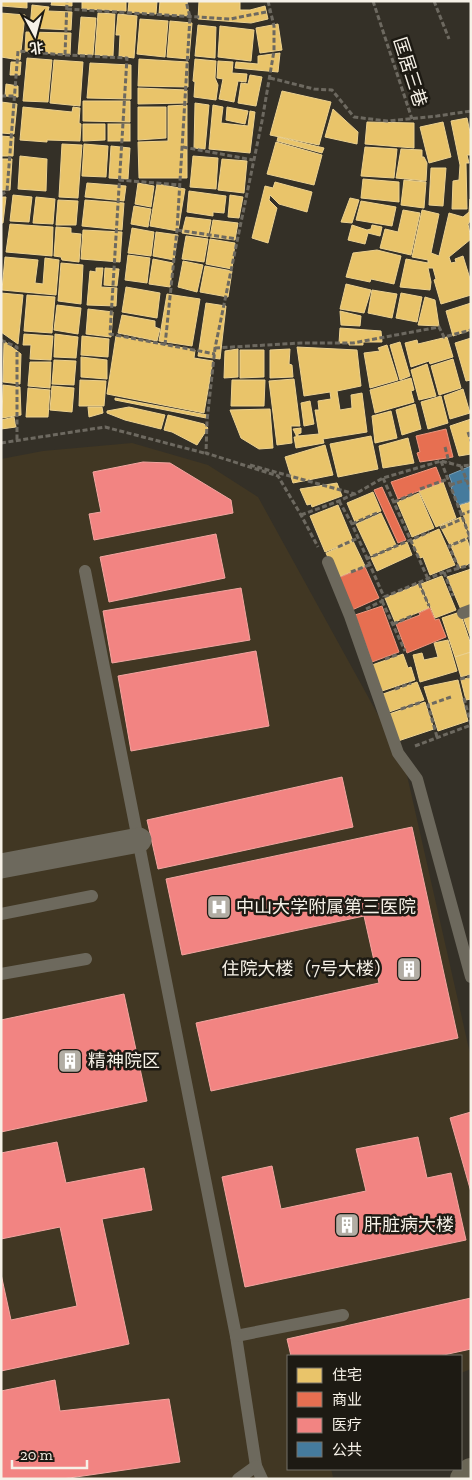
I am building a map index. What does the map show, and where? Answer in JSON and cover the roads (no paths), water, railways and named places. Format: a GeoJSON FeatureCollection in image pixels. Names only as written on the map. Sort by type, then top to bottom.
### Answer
{"type":"FeatureCollection","features":[{"type":"Feature","properties":{"kind":"highway"},"geometry":{"type":"LineString","coordinates":[[464,1479],[471,1472]]}},
{"type":"Feature","properties":{"kind":"street"},"geometry":{"type":"LineString","coordinates":[[1,866],[138,840]]}},
{"type":"Feature","properties":{"kind":"lane"},"geometry":{"type":"LineString","coordinates":[[328,562],[350,616],[398,753],[417,779],[471,977]]}},
{"type":"Feature","properties":{"kind":"lane"},"geometry":{"type":"LineString","coordinates":[[85,571],[236,1336],[256,1466],[262,1479]]}},
{"type":"Feature","properties":{"kind":"lane"},"geometry":{"type":"LineString","coordinates":[[1,914],[92,896]]}},
{"type":"Feature","properties":{"kind":"lane"},"geometry":{"type":"LineString","coordinates":[[1,974],[86,959]]}},
{"type":"Feature","properties":{"kind":"lane"},"geometry":{"type":"LineString","coordinates":[[236,1336],[343,1315]]}},
{"type":"Feature","properties":{"kind":"lane"},"geometry":{"type":"LineString","coordinates":[[238,1479],[256,1466]]}},
{"type":"Feature","properties":{"kind":"place","name":"中山大学附属第三医院"},"geometry":{"type":"Point","coordinates":[219,907]}},
{"type":"Feature","properties":{"kind":"place","name":"住院大楼（7号大楼）"},"geometry":{"type":"Point","coordinates":[409,969]}},
{"type":"Feature","properties":{"kind":"place","name":"精神院区"},"geometry":{"type":"Point","coordinates":[70,1061]}},
{"type":"Feature","properties":{"kind":"place","name":"肝脏病大楼"},"geometry":{"type":"Point","coordinates":[347,1225]}}]}
